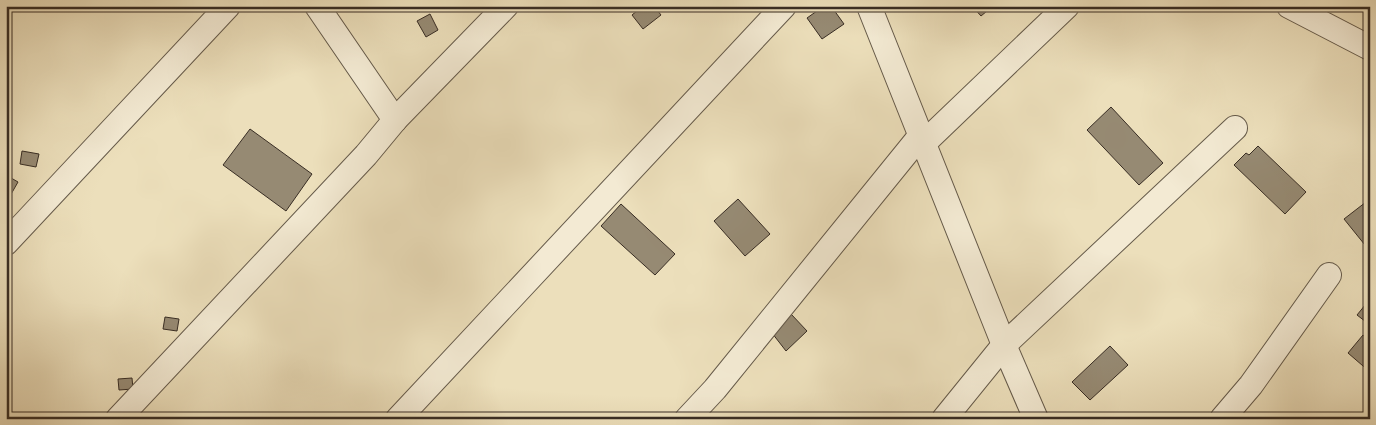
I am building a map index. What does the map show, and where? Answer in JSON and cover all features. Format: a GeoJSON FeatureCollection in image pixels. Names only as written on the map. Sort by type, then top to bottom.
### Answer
{"type":"FeatureCollection","features":[{"type":"Feature","properties":{"kind":"street"},"geometry":{"type":"LineString","coordinates":[[6,243],[228,6]]}},
{"type":"Feature","properties":{"kind":"street"},"geometry":{"type":"LineString","coordinates":[[317,6],[395,120]]}},
{"type":"Feature","properties":{"kind":"street"},"geometry":{"type":"LineString","coordinates":[[118,419],[366,156],[395,120],[506,6]]}},
{"type":"Feature","properties":{"kind":"street"},"geometry":{"type":"LineString","coordinates":[[398,419],[784,6]]}},
{"type":"Feature","properties":{"kind":"street"},"geometry":{"type":"LineString","coordinates":[[869,6],[1004,345],[1036,419]]}},
{"type":"Feature","properties":{"kind":"street"},"geometry":{"type":"LineString","coordinates":[[687,419],[715,389],[923,139],[1068,6]]}},
{"type":"Feature","properties":{"kind":"street"},"geometry":{"type":"LineString","coordinates":[[1289,6],[1370,48]]}},
{"type":"Feature","properties":{"kind":"street"},"geometry":{"type":"LineString","coordinates":[[944,419],[1004,345],[1235,128]]}},
{"type":"Feature","properties":{"kind":"street"},"geometry":{"type":"LineString","coordinates":[[1222,419],[1251,385],[1329,275]]}},
{"type":"Feature","properties":{"kind":"building"},"geometry":{"type":"Polygon","coordinates":[[[643,6],[654,6],[661,15],[643,29],[632,15],[643,6]]]}},
{"type":"Feature","properties":{"kind":"building"},"geometry":{"type":"Polygon","coordinates":[[[824,6],[831,6],[844,24],[822,39],[807,18],[824,6]]]}},
{"type":"Feature","properties":{"kind":"building"},"geometry":{"type":"Polygon","coordinates":[[[972,6],[984,6],[987,11],[981,16],[972,6]]]}},
{"type":"Feature","properties":{"kind":"building"},"geometry":{"type":"Polygon","coordinates":[[[430,14],[438,30],[426,37],[417,21],[430,14]]]}},
{"type":"Feature","properties":{"kind":"building"},"geometry":{"type":"Polygon","coordinates":[[[1111,107],[1163,163],[1139,185],[1087,130],[1111,107]]]}},
{"type":"Feature","properties":{"kind":"building"},"geometry":{"type":"Polygon","coordinates":[[[250,129],[312,174],[286,211],[223,165],[250,129]]]}},
{"type":"Feature","properties":{"kind":"building"},"geometry":{"type":"Polygon","coordinates":[[[1258,146],[1306,192],[1285,214],[1234,165],[1246,153],[1249,155],[1258,146]]]}},
{"type":"Feature","properties":{"kind":"building"},"geometry":{"type":"Polygon","coordinates":[[[22,151],[39,154],[36,167],[20,164],[22,151]]]}},
{"type":"Feature","properties":{"kind":"building"},"geometry":{"type":"Polygon","coordinates":[[[6,175],[18,182],[10,196],[6,194],[6,175]]]}},
{"type":"Feature","properties":{"kind":"building"},"geometry":{"type":"Polygon","coordinates":[[[738,199],[770,234],[745,256],[714,221],[738,199]]]}},
{"type":"Feature","properties":{"kind":"building"},"geometry":{"type":"Polygon","coordinates":[[[1366,202],[1370,207],[1369,250],[1344,219],[1366,202]]]}},
{"type":"Feature","properties":{"kind":"building"},"geometry":{"type":"Polygon","coordinates":[[[621,204],[675,254],[655,275],[601,226],[621,204]]]}},
{"type":"Feature","properties":{"kind":"building"},"geometry":{"type":"Polygon","coordinates":[[[1370,299],[1370,325],[1357,315],[1370,299]]]}},
{"type":"Feature","properties":{"kind":"building"},"geometry":{"type":"Polygon","coordinates":[[[791,314],[807,331],[786,351],[772,333],[791,314]]]}},
{"type":"Feature","properties":{"kind":"building"},"geometry":{"type":"Polygon","coordinates":[[[165,317],[179,319],[177,331],[163,329],[165,317]]]}},
{"type":"Feature","properties":{"kind":"building"},"geometry":{"type":"Polygon","coordinates":[[[1363,335],[1370,341],[1370,372],[1348,353],[1363,335]]]}},
{"type":"Feature","properties":{"kind":"building"},"geometry":{"type":"Polygon","coordinates":[[[1110,346],[1128,365],[1090,400],[1072,382],[1110,346]]]}},
{"type":"Feature","properties":{"kind":"building"},"geometry":{"type":"Polygon","coordinates":[[[132,378],[133,389],[119,390],[118,379],[132,378]]]}}]}
